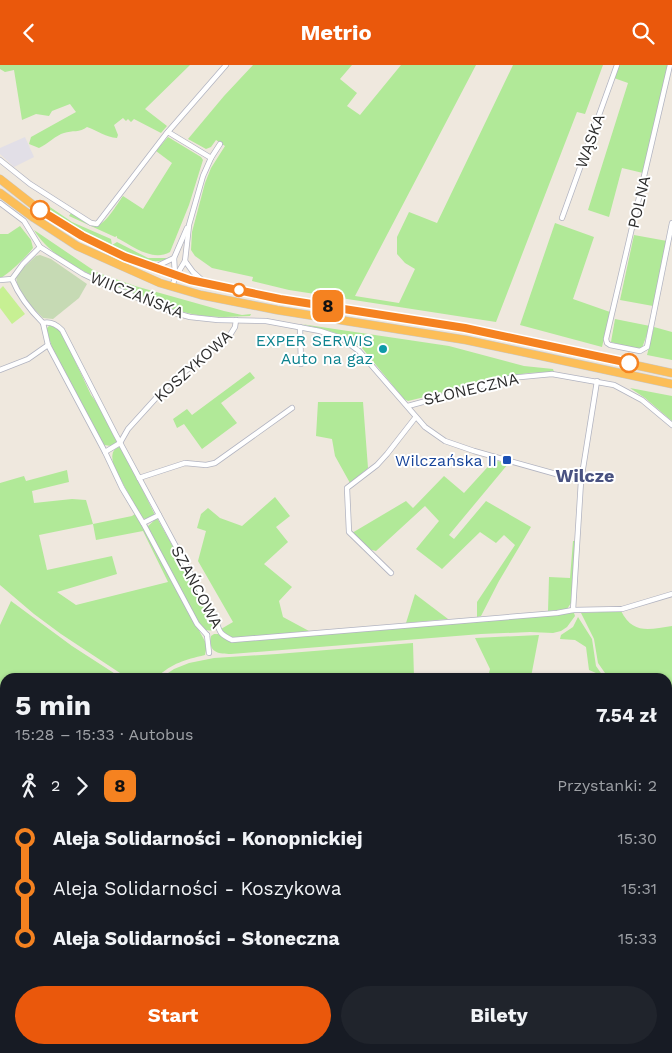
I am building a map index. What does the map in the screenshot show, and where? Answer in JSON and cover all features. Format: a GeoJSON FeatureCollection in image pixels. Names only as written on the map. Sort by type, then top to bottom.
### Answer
{"type":"FeatureCollection","features":[{"type":"Feature","properties":{"kind":"highway"},"geometry":{"type":"LineString","coordinates":[[0,179],[37,208],[82,236],[125,257],[176,276],[280,299],[465,328],[672,373]]}},
{"type":"Feature","properties":{"kind":"highway"},"geometry":{"type":"LineString","coordinates":[[0,193],[34,219],[77,246],[146,277],[172,286],[236,302],[466,340],[672,384]]}},
{"type":"Feature","properties":{"kind":"street"},"geometry":{"type":"LineString","coordinates":[[0,160],[30,184],[92,223],[97,224],[168,132],[226,65]]}},
{"type":"Feature","properties":{"kind":"street","name":"WĄSKA"},"geometry":{"type":"LineString","coordinates":[[562,218],[617,65]]}},
{"type":"Feature","properties":{"kind":"street","name":"POLNA"},"geometry":{"type":"LineString","coordinates":[[670,65],[606,339],[610,345],[640,351],[646,347],[672,223]]}},
{"type":"Feature","properties":{"kind":"street"},"geometry":{"type":"LineString","coordinates":[[168,132],[211,158]]}},
{"type":"Feature","properties":{"kind":"street"},"geometry":{"type":"LineString","coordinates":[[176,276],[174,258],[189,225],[203,176],[220,144]]}},
{"type":"Feature","properties":{"kind":"street","name":"WIICZAŃSKA"},"geometry":{"type":"LineString","coordinates":[[0,203],[24,221],[40,247],[83,274],[172,312],[198,318],[266,321],[330,334],[351,344],[408,406],[415,418],[435,435],[456,445],[581,481]]}},
{"type":"Feature","properties":{"kind":"street"},"geometry":{"type":"LineString","coordinates":[[172,286],[185,261],[189,225]]}},
{"type":"Feature","properties":{"kind":"street"},"geometry":{"type":"LineString","coordinates":[[0,280],[12,279],[23,264],[40,247]]}},
{"type":"Feature","properties":{"kind":"street"},"geometry":{"type":"LineString","coordinates":[[152,268],[174,258]]}},
{"type":"Feature","properties":{"kind":"street"},"geometry":{"type":"LineString","coordinates":[[185,261],[204,283]]}},
{"type":"Feature","properties":{"kind":"street","name":"SZAŃCOWA"},"geometry":{"type":"LineString","coordinates":[[12,279],[17,291],[43,323],[48,345],[122,488],[197,623],[207,635]]}},
{"type":"Feature","properties":{"kind":"street","name":"KOSZYKOWA"},"geometry":{"type":"LineString","coordinates":[[105,452],[120,443],[128,429],[166,387],[230,335],[235,328],[236,320]]}},
{"type":"Feature","properties":{"kind":"street","name":"SZAŃCOWA"},"geometry":{"type":"LineString","coordinates":[[43,323],[48,321],[62,330],[120,443],[216,621],[217,630],[232,640],[557,613],[573,610],[622,609],[672,594]]}},
{"type":"Feature","properties":{"kind":"street"},"geometry":{"type":"LineString","coordinates":[[300,327],[301,365]]}},
{"type":"Feature","properties":{"kind":"street"},"geometry":{"type":"LineString","coordinates":[[0,370],[28,359],[48,345]]}},
{"type":"Feature","properties":{"kind":"street","name":"SŁONECZNA"},"geometry":{"type":"LineString","coordinates":[[408,406],[510,378],[552,374],[614,385],[642,400],[672,425]]}},
{"type":"Feature","properties":{"kind":"street"},"geometry":{"type":"LineString","coordinates":[[573,610],[581,481],[596,381]]}},
{"type":"Feature","properties":{"kind":"street"},"geometry":{"type":"LineString","coordinates":[[139,478],[185,463],[206,465],[215,463],[292,408]]}},
{"type":"Feature","properties":{"kind":"street"},"geometry":{"type":"LineString","coordinates":[[391,573],[350,532],[347,488],[388,454],[415,418]]}},
{"type":"Feature","properties":{"kind":"street"},"geometry":{"type":"LineString","coordinates":[[143,523],[159,515]]}},
{"type":"Feature","properties":{"kind":"street"},"geometry":{"type":"LineString","coordinates":[[209,653],[207,635],[217,630]]}},
{"type":"Feature","properties":{"kind":"shaded area"},"geometry":{"type":"Polygon","coordinates":[[[25,137],[34,157],[14,167],[0,154],[0,148],[25,137]]]}},
{"type":"Feature","properties":{"kind":"green space"},"geometry":{"type":"Polygon","coordinates":[[[0,65],[190,65],[145,109],[167,126],[161,133],[134,119],[131,122],[123,118],[114,125],[118,135],[117,138],[87,127],[82,130],[61,134],[39,148],[29,144],[31,137],[76,112],[70,104],[52,111],[49,116],[36,114],[22,120],[14,70],[5,72],[0,69],[0,65]]]}},
{"type":"Feature","properties":{"kind":"green space"},"geometry":{"type":"Polygon","coordinates":[[[253,65],[352,65],[340,79],[357,93],[347,106],[360,115],[401,65],[476,65],[355,296],[399,303],[415,269],[405,263],[397,254],[397,237],[409,212],[437,223],[513,65],[603,65],[585,114],[577,112],[496,322],[289,290],[252,281],[253,277],[212,268],[195,256],[191,250],[192,232],[205,183],[211,168],[225,146],[216,140],[211,147],[206,149],[188,139],[253,65]]]}},
{"type":"Feature","properties":{"kind":"green space"},"geometry":{"type":"Polygon","coordinates":[[[619,65],[669,65],[643,173],[622,168],[609,217],[588,210],[628,83],[614,78],[619,65]]]}},
{"type":"Feature","properties":{"kind":"green space"},"geometry":{"type":"Polygon","coordinates":[[[168,137],[203,160],[189,205],[170,252],[156,255],[143,252],[117,238],[117,236],[115,237],[69,216],[71,213],[90,225],[97,226],[114,210],[123,196],[143,209],[172,163],[156,151],[168,137]]]}},
{"type":"Feature","properties":{"kind":"green space"},"geometry":{"type":"Polygon","coordinates":[[[50,207],[72,222],[111,239],[112,245],[117,242],[148,258],[167,258],[156,261],[125,254],[73,226],[49,209],[50,207]]]}},
{"type":"Feature","properties":{"kind":"green space"},"geometry":{"type":"Polygon","coordinates":[[[555,223],[594,237],[573,299],[610,312],[602,347],[520,325],[555,223]]]}},
{"type":"Feature","properties":{"kind":"green space"},"geometry":{"type":"Polygon","coordinates":[[[20,226],[31,240],[33,248],[0,278],[0,234],[8,234],[20,226]]]}},
{"type":"Feature","properties":{"kind":"green space"},"geometry":{"type":"Polygon","coordinates":[[[34,230],[96,272],[135,286],[224,311],[242,315],[251,314],[250,316],[207,316],[192,314],[163,305],[79,269],[53,252],[34,230]]]}},
{"type":"Feature","properties":{"kind":"green space"},"geometry":{"type":"Polygon","coordinates":[[[634,235],[667,241],[653,306],[620,300],[634,235]]]}},
{"type":"Feature","properties":{"kind":"green space"},"geometry":{"type":"Polygon","coordinates":[[[40,255],[51,259],[87,284],[79,298],[53,319],[43,318],[28,303],[18,288],[16,277],[20,271],[36,256],[40,255]]]}},
{"type":"Feature","properties":{"kind":"green space"},"geometry":{"type":"Polygon","coordinates":[[[3,286],[25,314],[12,324],[0,308],[0,289],[3,286]]]}},
{"type":"Feature","properties":{"kind":"green space"},"geometry":{"type":"Polygon","coordinates":[[[615,319],[650,326],[642,348],[637,349],[611,342],[615,319]]]}},
{"type":"Feature","properties":{"kind":"green space"},"geometry":{"type":"Polygon","coordinates":[[[301,324],[449,346],[524,366],[553,369],[554,372],[511,376],[408,401],[404,399],[362,348],[347,338],[333,332],[301,324]]]}},
{"type":"Feature","properties":{"kind":"green space"},"geometry":{"type":"Polygon","coordinates":[[[50,325],[55,325],[62,333],[91,395],[116,438],[117,442],[111,446],[104,445],[53,350],[46,329],[50,325]]]}},
{"type":"Feature","properties":{"kind":"green space"},"geometry":{"type":"Polygon","coordinates":[[[654,327],[672,332],[672,360],[647,355],[654,327]]]}},
{"type":"Feature","properties":{"kind":"green space"},"geometry":{"type":"Polygon","coordinates":[[[250,372],[255,378],[221,403],[237,423],[202,449],[184,424],[177,428],[173,419],[187,409],[192,415],[250,372]]]}},
{"type":"Feature","properties":{"kind":"green space"},"geometry":{"type":"Polygon","coordinates":[[[630,388],[672,396],[672,421],[645,398],[630,388]]]}},
{"type":"Feature","properties":{"kind":"green space"},"geometry":{"type":"Polygon","coordinates":[[[318,402],[363,402],[368,468],[350,483],[335,456],[332,439],[316,436],[318,402]]]}},
{"type":"Feature","properties":{"kind":"green space"},"geometry":{"type":"Polygon","coordinates":[[[119,447],[122,448],[154,513],[147,520],[141,517],[114,467],[113,453],[119,447]]]}},
{"type":"Feature","properties":{"kind":"green space"},"geometry":{"type":"Polygon","coordinates":[[[494,460],[508,464],[449,535],[454,539],[486,501],[531,527],[481,616],[477,617],[477,602],[515,545],[504,535],[496,543],[480,532],[442,569],[416,549],[439,521],[425,506],[376,551],[368,549],[352,533],[406,501],[413,508],[444,476],[464,493],[494,460]]]}},
{"type":"Feature","properties":{"kind":"green space"},"geometry":{"type":"Polygon","coordinates":[[[67,470],[69,482],[32,491],[34,503],[72,499],[86,500],[93,524],[135,514],[207,645],[205,655],[179,663],[162,673],[120,673],[61,634],[0,585],[0,483],[24,476],[26,481],[67,470]],[[93,524],[39,535],[47,570],[112,556],[117,574],[57,592],[76,605],[168,582],[143,531],[96,540],[93,524]]]}},
{"type":"Feature","properties":{"kind":"green space"},"geometry":{"type":"Polygon","coordinates":[[[275,497],[290,516],[276,527],[288,542],[264,564],[292,587],[279,601],[283,617],[309,631],[240,638],[229,637],[221,629],[233,622],[198,561],[206,531],[197,528],[201,514],[208,508],[220,518],[242,526],[275,497]]]}},
{"type":"Feature","properties":{"kind":"green space"},"geometry":{"type":"Polygon","coordinates":[[[157,518],[211,615],[215,624],[213,630],[206,630],[198,623],[147,527],[157,518]]]}},
{"type":"Feature","properties":{"kind":"green space"},"geometry":{"type":"Polygon","coordinates":[[[573,541],[575,541],[571,603],[567,609],[548,611],[549,577],[570,578],[573,541]]]}},
{"type":"Feature","properties":{"kind":"green space"},"geometry":{"type":"Polygon","coordinates":[[[415,594],[448,619],[406,623],[415,594]]]}},
{"type":"Feature","properties":{"kind":"green space"},"geometry":{"type":"Polygon","coordinates":[[[11,601],[72,646],[114,673],[0,673],[0,625],[11,601]]]}},
{"type":"Feature","properties":{"kind":"green space"},"geometry":{"type":"Polygon","coordinates":[[[621,611],[631,624],[643,629],[672,626],[672,673],[605,673],[598,663],[594,639],[581,613],[621,611]]]}},
{"type":"Feature","properties":{"kind":"green space"},"geometry":{"type":"Polygon","coordinates":[[[574,613],[575,616],[567,627],[553,633],[481,634],[231,654],[218,653],[212,649],[210,641],[211,636],[214,634],[218,634],[230,641],[574,613]]]}},
{"type":"Feature","properties":{"kind":"green space"},"geometry":{"type":"Polygon","coordinates":[[[578,617],[592,639],[596,666],[601,673],[589,670],[586,647],[575,640],[560,639],[561,635],[573,627],[578,617]]]}},
{"type":"Feature","properties":{"kind":"green space"},"geometry":{"type":"Polygon","coordinates":[[[539,635],[532,673],[489,673],[490,669],[475,638],[539,635]]]}},
{"type":"Feature","properties":{"kind":"green space"},"geometry":{"type":"Polygon","coordinates":[[[413,643],[414,673],[168,673],[189,663],[214,658],[413,643]]]}},
{"type":"Feature","properties":{"kind":"bus line","name":"8"},"geometry":{"type":"LineString","coordinates":[[40,210],[82,236],[125,257],[190,280],[280,299],[465,328],[629,363]]}},
{"type":"Feature","properties":{"kind":"place","name":"EXPER SERWIS Auto na gaz"},"geometry":{"type":"Point","coordinates":[383,349]}},
{"type":"Feature","properties":{"kind":"place","name":"Wilczańska II"},"geometry":{"type":"Point","coordinates":[507,460]}},
{"type":"Feature","properties":{"kind":"district","name":"Wilcze"},"geometry":{"type":"Point","coordinates":[585,475]}}]}
